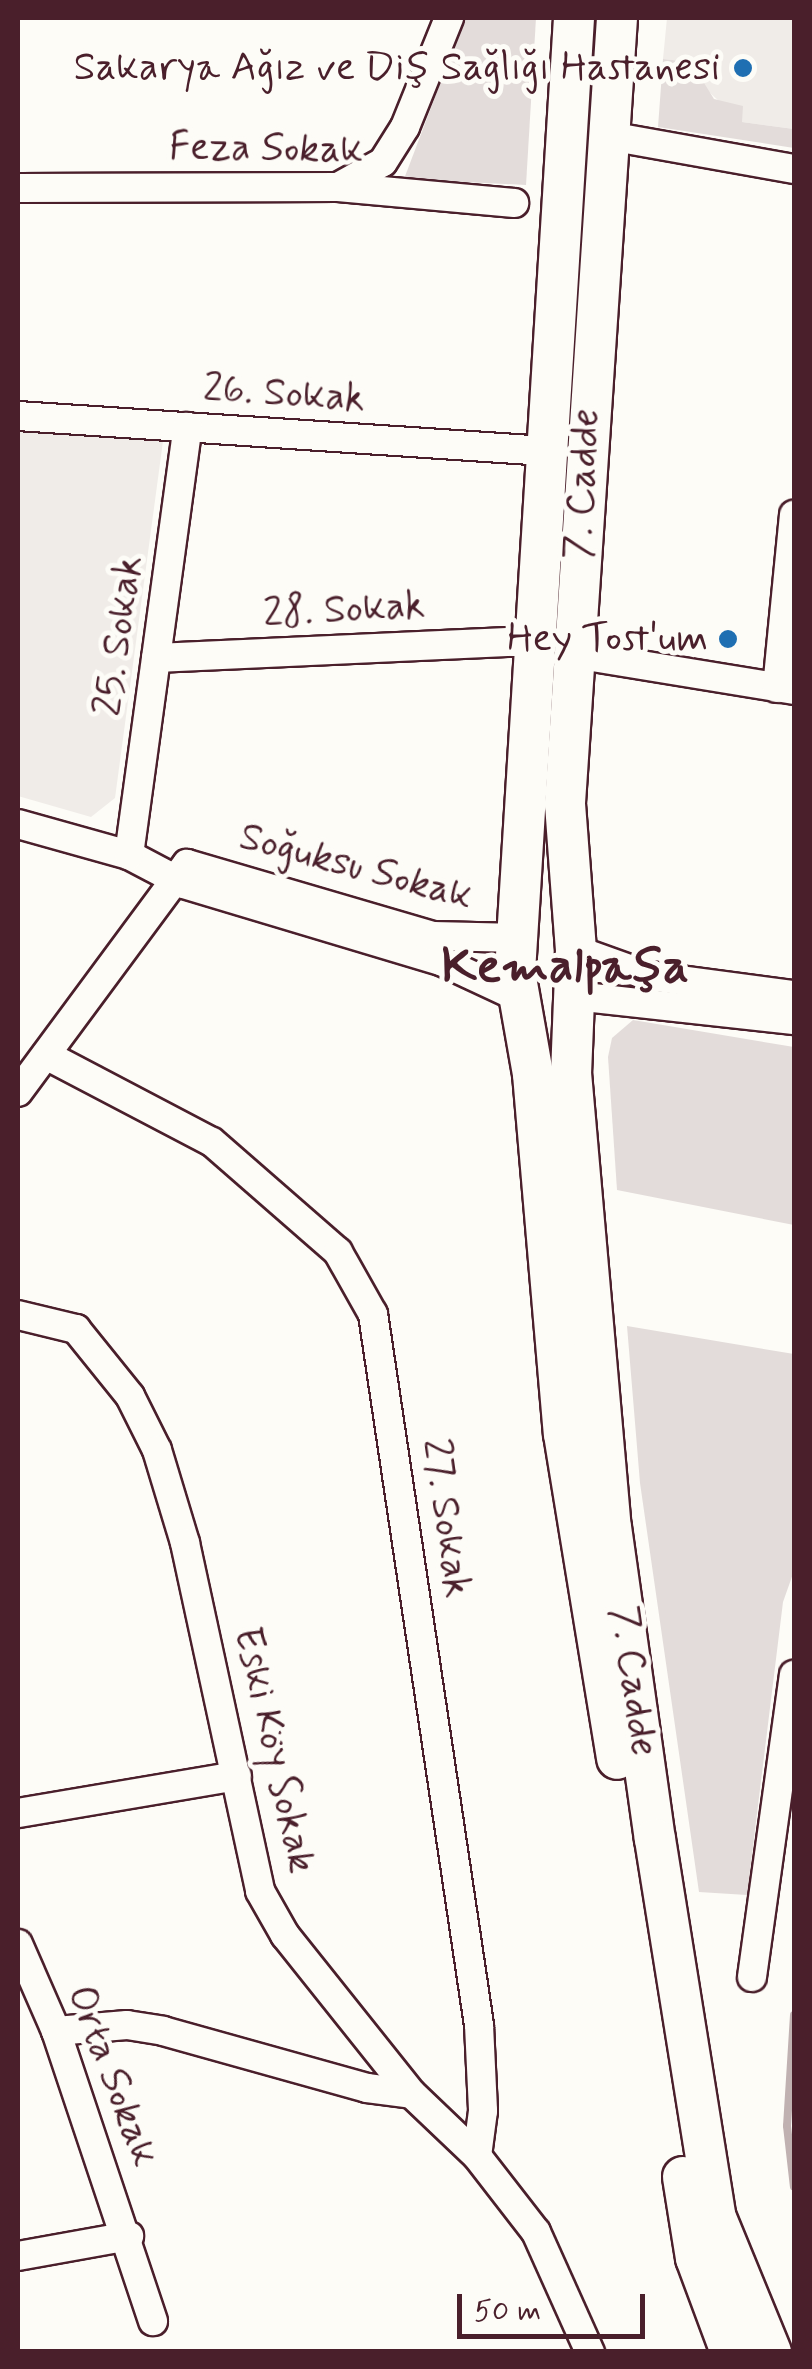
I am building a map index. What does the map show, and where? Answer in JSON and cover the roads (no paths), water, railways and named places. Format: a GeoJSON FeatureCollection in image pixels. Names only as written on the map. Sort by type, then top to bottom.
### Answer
{"type":"FeatureCollection","features":[{"type":"Feature","properties":{"kind":"main road","name":"7. Cadde"},"geometry":{"type":"LineString","coordinates":[[574,18],[515,972],[533,1074],[564,1434],[696,2258],[730,2352]]}},
{"type":"Feature","properties":{"kind":"main road","name":"7. Cadde"},"geometry":{"type":"LineString","coordinates":[[617,18],[565,804],[576,950],[570,1073],[594,1370],[655,1839],[716,2218],[772,2352]]}},
{"type":"Feature","properties":{"kind":"main road"},"geometry":{"type":"LineString","coordinates":[[520,938],[538,936],[576,950]]}},
{"type":"Feature","properties":{"kind":"main road"},"geometry":{"type":"LineString","coordinates":[[520,998],[574,996]]}},
{"type":"Feature","properties":{"kind":"street"},"geometry":{"type":"LineString","coordinates":[[338,187],[383,162],[405,127],[449,18]]}},
{"type":"Feature","properties":{"kind":"street"},"geometry":{"type":"LineString","coordinates":[[609,136],[794,168]]}},
{"type":"Feature","properties":{"kind":"street","name":"Feza Sokak"},"geometry":{"type":"LineString","coordinates":[[18,188],[338,187],[514,203]]}},
{"type":"Feature","properties":{"kind":"street","name":"26. Sokak"},"geometry":{"type":"LineString","coordinates":[[18,416],[546,451]]}},
{"type":"Feature","properties":{"kind":"street","name":"25. Sokak"},"geometry":{"type":"LineString","coordinates":[[129,855],[188,428]]}},
{"type":"Feature","properties":{"kind":"street"},"geometry":{"type":"LineString","coordinates":[[574,654],[786,689],[794,515]]}},
{"type":"Feature","properties":{"kind":"street","name":"28. Sokak"},"geometry":{"type":"LineString","coordinates":[[156,658],[512,642],[535,634]]}},
{"type":"Feature","properties":{"kind":"street","name":"Soğuksu Sokak"},"geometry":{"type":"LineString","coordinates":[[18,824],[129,855],[183,878]]}},
{"type":"Feature","properties":{"kind":"street","name":"Soğuksu Sokak"},"geometry":{"type":"LineString","coordinates":[[520,938],[433,936],[187,864],[183,878],[184,884],[441,961],[520,998]]}},
{"type":"Feature","properties":{"kind":"street"},"geometry":{"type":"LineString","coordinates":[[18,1092],[183,878]]}},
{"type":"Feature","properties":{"kind":"street"},"geometry":{"type":"LineString","coordinates":[[576,950],[649,976],[794,995]]}},
{"type":"Feature","properties":{"kind":"street"},"geometry":{"type":"LineString","coordinates":[[574,996],[794,1020]]}},
{"type":"Feature","properties":{"kind":"street","name":"27. Sokak"},"geometry":{"type":"LineString","coordinates":[[46,1054],[212,1142],[338,1252],[373,1314],[479,2024],[483,2111],[477,2156]]}},
{"type":"Feature","properties":{"kind":"street","name":"Eski Köy Sokak"},"geometry":{"type":"LineString","coordinates":[[18,1315],[76,1329],[130,1396],[158,1450],[237,1776],[260,1891],[284,1935],[412,2094],[477,2156],[536,2232],[590,2352]]}},
{"type":"Feature","properties":{"kind":"street"},"geometry":{"type":"LineString","coordinates":[[752,1977],[794,1674]]}},
{"type":"Feature","properties":{"kind":"street"},"geometry":{"type":"LineString","coordinates":[[18,1813],[237,1776]]}},
{"type":"Feature","properties":{"kind":"street","name":"Orta Sokak"},"geometry":{"type":"LineString","coordinates":[[18,1944],[56,2031],[129,2236],[153,2320]]}},
{"type":"Feature","properties":{"kind":"street"},"geometry":{"type":"LineString","coordinates":[[56,2031],[126,2026],[163,2032],[367,2088],[412,2094]]}},
{"type":"Feature","properties":{"kind":"street"},"geometry":{"type":"LineString","coordinates":[[18,2256],[129,2236]]}},
{"type":"Feature","properties":{"kind":"waterway"},"geometry":{"type":"LineString","coordinates":[[794,2015],[787,2126],[794,2187]]}},
{"type":"Feature","properties":{"kind":"place","name":"Sakarya Ağız ve Diş Sağlığı Hastanesi"},"geometry":{"type":"Point","coordinates":[743,68]}},
{"type":"Feature","properties":{"kind":"place","name":"Hey Tost'um"},"geometry":{"type":"Point","coordinates":[728,639]}},
{"type":"Feature","properties":{"kind":"district","name":"Kemalpaşa"},"geometry":{"type":"Point","coordinates":[565,968]}}]}
